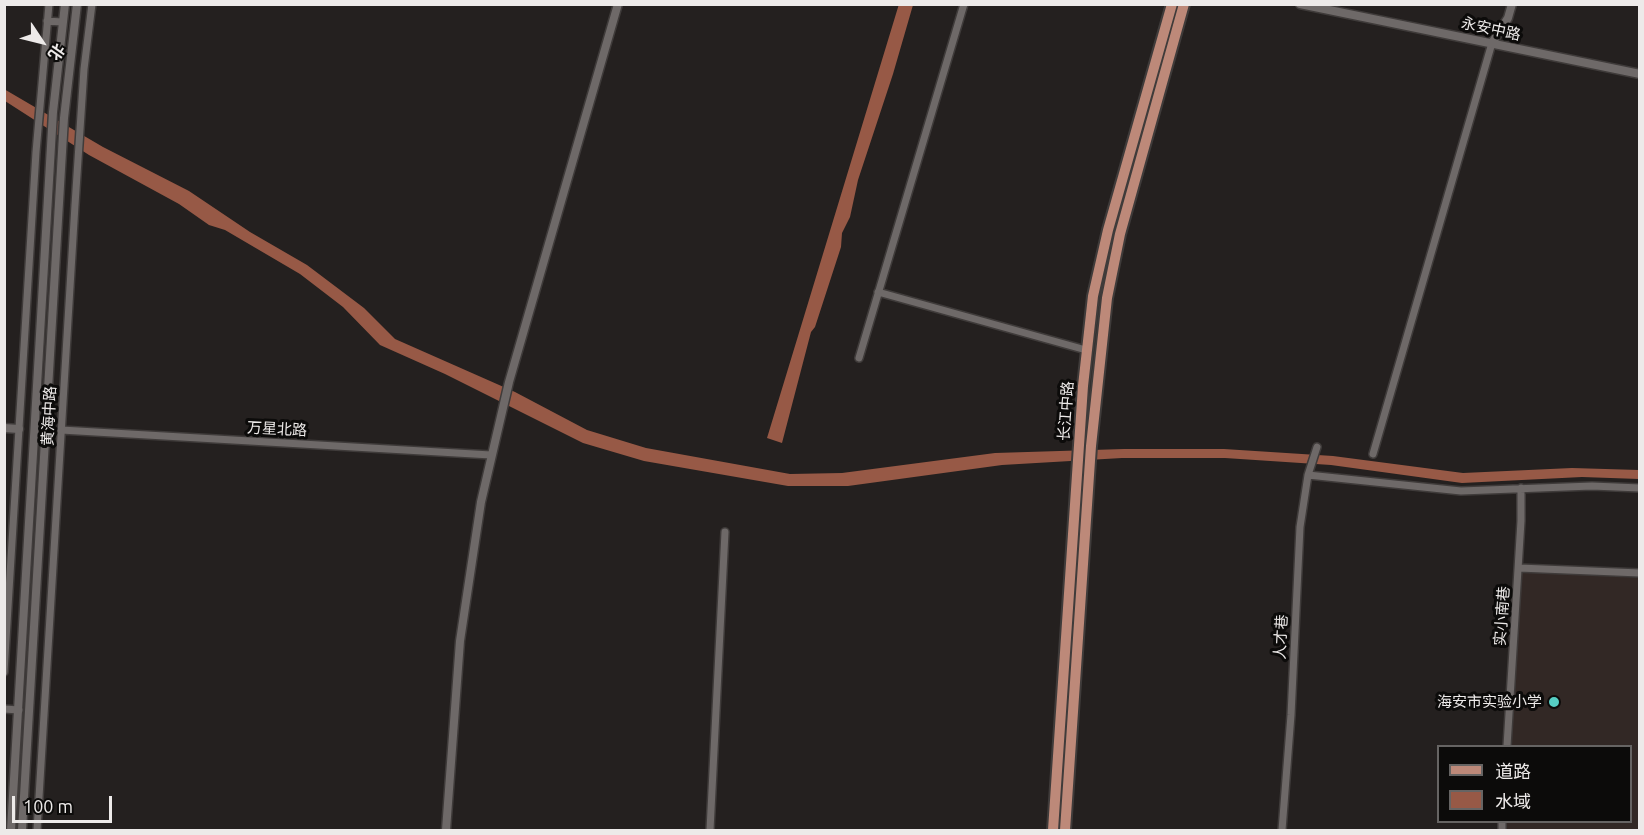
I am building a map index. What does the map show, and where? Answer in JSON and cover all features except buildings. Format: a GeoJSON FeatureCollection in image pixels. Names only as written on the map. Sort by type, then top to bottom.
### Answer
{"type":"FeatureCollection","features":[{"type":"Feature","properties":{"kind":"main road","name":"长江中路"},"geometry":{"type":"LineString","coordinates":[[1053,831],[1077,465],[1086,350],[1093,296],[1108,230],[1172,4]]}},
{"type":"Feature","properties":{"kind":"main road","name":"长江中路"},"geometry":{"type":"LineString","coordinates":[[1065,831],[1091,446],[1107,298],[1120,234],[1184,4]]}},
{"type":"Feature","properties":{"kind":"street","name":"黄海中路"},"geometry":{"type":"LineString","coordinates":[[4,672],[39,104],[49,4]]}},
{"type":"Feature","properties":{"kind":"street","name":"黄海中路"},"geometry":{"type":"LineString","coordinates":[[11,831],[53,112],[65,4]]}},
{"type":"Feature","properties":{"kind":"street","name":"黄海中路"},"geometry":{"type":"LineString","coordinates":[[22,831],[64,118],[77,4]]}},
{"type":"Feature","properties":{"kind":"street","name":"黄海中路"},"geometry":{"type":"LineString","coordinates":[[37,831],[80,127],[92,4]]}},
{"type":"Feature","properties":{"kind":"street"},"geometry":{"type":"LineString","coordinates":[[446,831],[460,641],[481,502],[508,385],[618,4]]}},
{"type":"Feature","properties":{"kind":"street"},"geometry":{"type":"LineString","coordinates":[[859,358],[963,4]]}},
{"type":"Feature","properties":{"kind":"street","name":"永安中路"},"geometry":{"type":"LineString","coordinates":[[1300,4],[1640,74]]}},
{"type":"Feature","properties":{"kind":"street"},"geometry":{"type":"LineString","coordinates":[[1373,454],[1492,43],[1508,18],[1512,4]]}},
{"type":"Feature","properties":{"kind":"street"},"geometry":{"type":"LineString","coordinates":[[47,21],[62,22]]}},
{"type":"Feature","properties":{"kind":"street"},"geometry":{"type":"LineString","coordinates":[[69,66],[84,69]]}},
{"type":"Feature","properties":{"kind":"street"},"geometry":{"type":"LineString","coordinates":[[42,70],[57,72]]}},
{"type":"Feature","properties":{"kind":"street"},"geometry":{"type":"LineString","coordinates":[[36,152],[51,150]]}},
{"type":"Feature","properties":{"kind":"street"},"geometry":{"type":"LineString","coordinates":[[60,204],[75,205]]}},
{"type":"Feature","properties":{"kind":"street"},"geometry":{"type":"LineString","coordinates":[[878,292],[1086,350]]}},
{"type":"Feature","properties":{"kind":"street"},"geometry":{"type":"LineString","coordinates":[[51,347],[66,349]]}},
{"type":"Feature","properties":{"kind":"street"},"geometry":{"type":"LineString","coordinates":[[24,348],[40,349]]}},
{"type":"Feature","properties":{"kind":"street"},"geometry":{"type":"LineString","coordinates":[[4,429],[19,429]]}},
{"type":"Feature","properties":{"kind":"street","name":"万星北路"},"geometry":{"type":"LineString","coordinates":[[61,430],[491,455]]}},
{"type":"Feature","properties":{"kind":"street","name":"人才巷"},"geometry":{"type":"LineString","coordinates":[[1282,831],[1291,715],[1300,527],[1309,473],[1316,448]]}},
{"type":"Feature","properties":{"kind":"street"},"geometry":{"type":"LineString","coordinates":[[1309,473],[1461,491],[1592,486],[1640,488]]}},
{"type":"Feature","properties":{"kind":"street","name":"实小南巷"},"geometry":{"type":"LineString","coordinates":[[1507,745],[1521,488]]}},
{"type":"Feature","properties":{"kind":"street"},"geometry":{"type":"LineString","coordinates":[[710,831],[725,532]]}},
{"type":"Feature","properties":{"kind":"street"},"geometry":{"type":"LineString","coordinates":[[1518,568],[1640,573]]}},
{"type":"Feature","properties":{"kind":"street"},"geometry":{"type":"LineString","coordinates":[[36,601],[51,602]]}},
{"type":"Feature","properties":{"kind":"street"},"geometry":{"type":"LineString","coordinates":[[4,709],[19,710]]}},
{"type":"Feature","properties":{"kind":"shaded area","name":"海安市实验小学"},"geometry":{"type":"Polygon","coordinates":[[[1521,571],[1639,578],[1639,830],[1505,830],[1505,823],[1632,823],[1632,745],[1510,745],[1521,571]]]}},
{"type":"Feature","properties":{"kind":"water"},"geometry":{"type":"Polygon","coordinates":[[[899,4],[913,5],[858,180],[850,217],[842,233],[841,247],[815,327],[811,332],[782,443],[767,438],[899,4]]]}},
{"type":"Feature","properties":{"kind":"water"},"geometry":{"type":"Polygon","coordinates":[[[4,89],[103,147],[189,191],[250,232],[307,265],[364,308],[395,339],[515,392],[587,430],[646,448],[790,474],[842,473],[995,453],[1224,449],[1333,456],[1463,473],[1572,468],[1639,470],[1639,479],[1582,477],[1462,483],[1331,465],[1225,458],[1122,458],[1002,465],[848,486],[788,486],[644,461],[583,443],[445,374],[380,345],[343,307],[300,274],[225,230],[209,225],[179,204],[89,155],[5,101],[4,89]]]}},
{"type":"Feature","properties":{"kind":"place","name":"海安市实验小学"},"geometry":{"type":"Point","coordinates":[1554,702]}}]}
